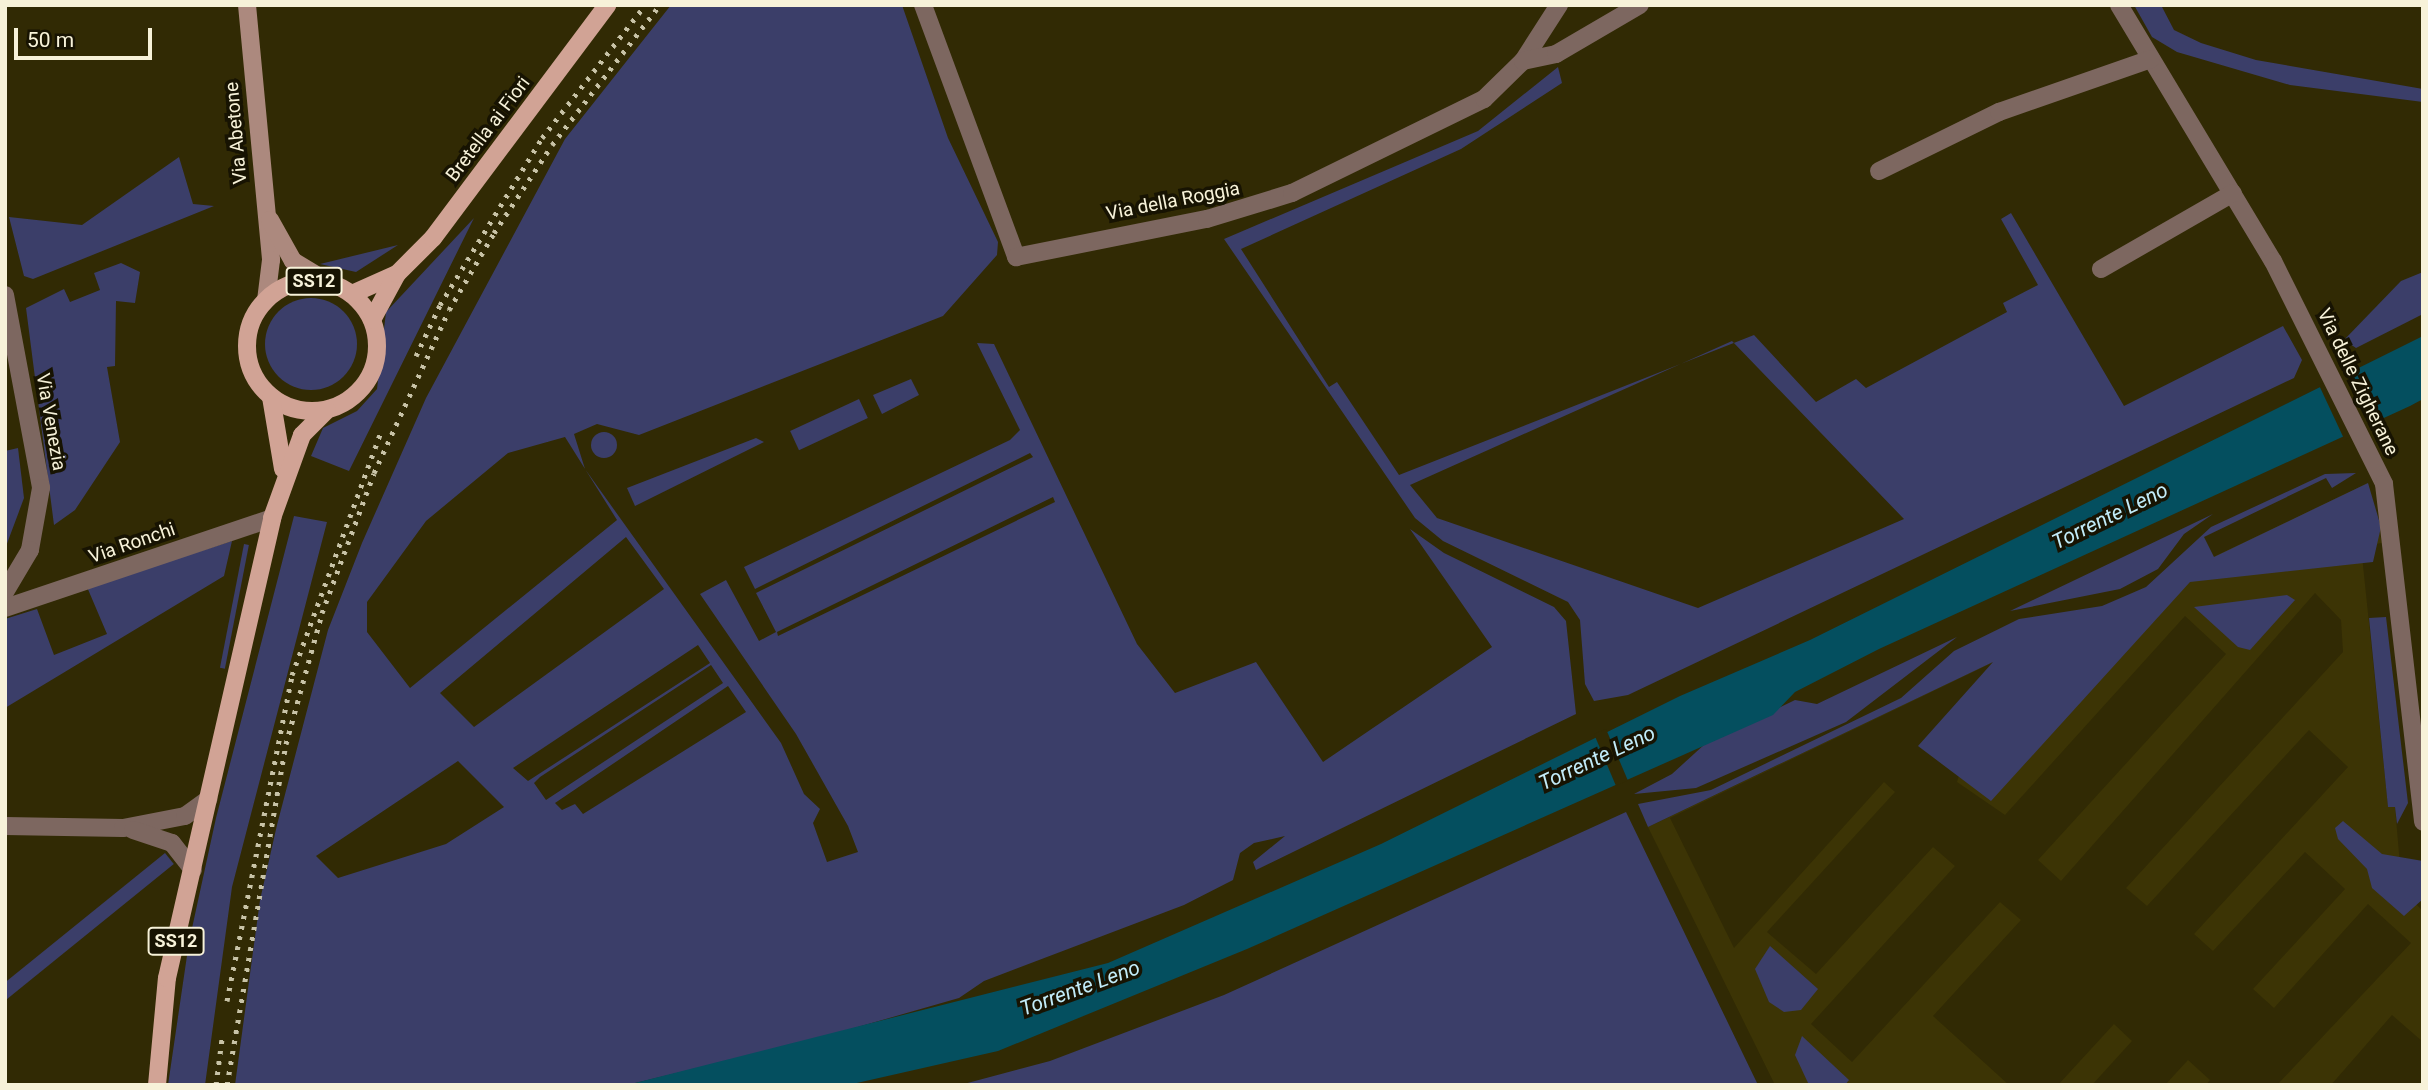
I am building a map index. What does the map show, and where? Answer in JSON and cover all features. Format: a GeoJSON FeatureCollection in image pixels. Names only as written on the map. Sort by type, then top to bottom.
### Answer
{"type":"FeatureCollection","features":[{"type":"Feature","properties":{"kind":"main road","name":"Via Abetone"},"geometry":{"type":"LineString","coordinates":[[247,5],[267,214]]}},
{"type":"Feature","properties":{"kind":"main road","name":"Bretella ai Fiori"},"geometry":{"type":"LineString","coordinates":[[372,320],[397,274],[433,238],[607,5]]}},
{"type":"Feature","properties":{"kind":"main road","name":"SS12"},"geometry":{"type":"LineString","coordinates":[[157,1085],[167,978],[283,473],[302,435],[327,410],[348,401],[370,375],[377,342],[372,320],[352,294],[293,261],[267,214]]}},
{"type":"Feature","properties":{"kind":"main road","name":"SS12"},"geometry":{"type":"LineString","coordinates":[[266,299],[267,214]]}},
{"type":"Feature","properties":{"kind":"main road","name":"Bretella ai Fiori"},"geometry":{"type":"LineString","coordinates":[[352,294],[397,274]]}},
{"type":"Feature","properties":{"kind":"main road","name":"SS12"},"geometry":{"type":"LineString","coordinates":[[283,473],[271,397],[247,357],[251,320],[266,299],[291,284],[328,282]]}},
{"type":"Feature","properties":{"kind":"main road"},"geometry":{"type":"LineString","coordinates":[[271,397],[292,409],[327,410]]}},
{"type":"Feature","properties":{"kind":"street","name":"Via della Roggia"},"geometry":{"type":"LineString","coordinates":[[923,5],[1016,257],[1207,219],[1292,193],[1484,99],[1522,61]]}},
{"type":"Feature","properties":{"kind":"street"},"geometry":{"type":"LineString","coordinates":[[1522,61],[1559,5]]}},
{"type":"Feature","properties":{"kind":"street"},"geometry":{"type":"LineString","coordinates":[[1522,61],[1556,54],[1640,5]]}},
{"type":"Feature","properties":{"kind":"street","name":"Via delle Zigherane"},"geometry":{"type":"LineString","coordinates":[[2119,5],[2233,193],[2329,368],[2365,443],[2392,524],[2417,711],[2423,822]]}},
{"type":"Feature","properties":{"kind":"street"},"geometry":{"type":"LineString","coordinates":[[1879,171],[1999,111],[2151,59]]}},
{"type":"Feature","properties":{"kind":"street"},"geometry":{"type":"LineString","coordinates":[[2101,269],[2233,193]]}},
{"type":"Feature","properties":{"kind":"street","name":"Via Venezia"},"geometry":{"type":"LineString","coordinates":[[5,295],[41,488],[30,550],[5,592]]}},
{"type":"Feature","properties":{"kind":"street","name":"Via Ronchi"},"geometry":{"type":"LineString","coordinates":[[5,608],[272,518]]}},
{"type":"Feature","properties":{"kind":"street"},"geometry":{"type":"LineString","coordinates":[[5,826],[123,828],[185,816],[208,799]]}},
{"type":"Feature","properties":{"kind":"street"},"geometry":{"type":"LineString","coordinates":[[123,828],[172,843],[193,870]]}},
{"type":"Feature","properties":{"kind":"shaded area"},"geometry":{"type":"Polygon","coordinates":[[[671,5],[902,5],[948,138],[998,242],[997,255],[943,316],[639,435],[597,424],[574,434],[585,469],[565,437],[508,453],[426,521],[367,602],[367,632],[410,688],[617,520],[585,470],[781,743],[804,794],[820,809],[813,823],[827,862],[858,852],[848,826],[796,734],[700,594],[726,580],[759,641],[776,632],[756,593],[1033,457],[1030,453],[755,589],[744,567],[1010,440],[1020,430],[977,343],[994,344],[1137,644],[1175,693],[1256,662],[1323,762],[1492,647],[1410,529],[1444,553],[1554,607],[1566,621],[1576,714],[1256,870],[1253,862],[1285,836],[1254,843],[1240,853],[1233,880],[1184,905],[984,981],[959,998],[802,1043],[627,1085],[235,1085],[260,900],[328,630],[362,543],[426,398],[565,139],[671,5]],[[1053,497],[777,632],[778,636],[1055,502],[1053,497]],[[626,537],[440,693],[474,727],[664,589],[626,537]],[[698,645],[513,768],[528,781],[710,663],[698,645]],[[711,665],[534,783],[546,800],[723,683],[711,665]],[[728,686],[555,803],[562,810],[575,804],[583,814],[746,712],[728,686]],[[458,761],[316,856],[338,878],[446,844],[504,807],[458,761]]]}},
{"type":"Feature","properties":{"kind":"shaded area"},"geometry":{"type":"Polygon","coordinates":[[[2134,5],[2161,5],[2174,30],[2201,43],[2256,60],[2423,89],[2423,102],[2290,85],[2177,52],[2152,37],[2134,5]]]}},
{"type":"Feature","properties":{"kind":"shaded area"},"geometry":{"type":"Polygon","coordinates":[[[1558,67],[1562,83],[1461,149],[1241,249],[1329,387],[1337,382],[1399,475],[1681,364],[1410,485],[1437,518],[1698,608],[1904,519],[1734,343],[1754,335],[1816,402],[1856,379],[1866,388],[2007,312],[2003,303],[2038,285],[2001,219],[2011,213],[2124,406],[2283,326],[2302,360],[2294,378],[1628,695],[1594,701],[1585,684],[1580,620],[1568,602],[1443,541],[1415,518],[1224,239],[1478,131],[1558,67]]]}},
{"type":"Feature","properties":{"kind":"shaded area"},"geometry":{"type":"Polygon","coordinates":[[[179,157],[193,204],[214,206],[33,279],[24,276],[9,217],[82,225],[179,157]]]}},
{"type":"Feature","properties":{"kind":"shaded area"},"geometry":{"type":"Polygon","coordinates":[[[474,218],[349,471],[311,456],[323,428],[357,411],[377,389],[386,312],[474,218]]]}},
{"type":"Feature","properties":{"kind":"shaded area"},"geometry":{"type":"Polygon","coordinates":[[[398,245],[356,272],[320,264],[398,245]]]}},
{"type":"Feature","properties":{"kind":"shaded area"},"geometry":{"type":"Polygon","coordinates":[[[121,263],[140,272],[135,303],[116,301],[115,366],[107,367],[120,442],[75,510],[54,525],[26,308],[64,289],[70,302],[100,290],[94,273],[121,263]]]}},
{"type":"Feature","properties":{"kind":"shaded area"},"geometry":{"type":"Polygon","coordinates":[[[2423,272],[2423,314],[2356,348],[2344,340],[2401,281],[2423,272]]]}},
{"type":"Feature","properties":{"kind":"shaded area"},"geometry":{"type":"Polygon","coordinates":[[[311,298],[329,301],[344,311],[354,326],[357,344],[354,362],[344,377],[329,387],[311,390],[293,387],[278,377],[268,362],[265,344],[268,326],[278,311],[293,301],[311,298]]]}},
{"type":"Feature","properties":{"kind":"shaded area"},"geometry":{"type":"Polygon","coordinates":[[[911,379],[919,395],[882,414],[873,395],[911,379]]]}},
{"type":"Feature","properties":{"kind":"shaded area"},"geometry":{"type":"Polygon","coordinates":[[[859,399],[868,418],[799,450],[790,431],[859,399]]]}},
{"type":"Feature","properties":{"kind":"shaded area"},"geometry":{"type":"Polygon","coordinates":[[[604,432],[613,436],[617,445],[613,454],[604,458],[595,454],[591,445],[595,436],[604,432]]]}},
{"type":"Feature","properties":{"kind":"shaded area"},"geometry":{"type":"Polygon","coordinates":[[[756,438],[764,442],[635,506],[627,488],[756,438]]]}},
{"type":"Feature","properties":{"kind":"shaded area"},"geometry":{"type":"Polygon","coordinates":[[[18,448],[24,498],[5,549],[5,451],[18,448]]]}},
{"type":"Feature","properties":{"kind":"shaded area"},"geometry":{"type":"Polygon","coordinates":[[[2356,473],[2332,488],[2326,478],[2204,537],[2214,557],[2368,483],[2381,527],[2373,562],[2190,582],[1991,801],[1918,746],[1993,662],[1648,827],[1638,804],[1711,790],[1901,698],[1954,651],[2019,619],[2102,606],[2146,587],[2211,527],[2325,474],[2356,473]]]}},
{"type":"Feature","properties":{"kind":"shaded area"},"geometry":{"type":"Polygon","coordinates":[[[2368,483],[2382,543],[2361,546],[2388,806],[2395,807],[2401,876],[2423,899],[2416,904],[2423,911],[2423,1042],[2392,1015],[2331,1085],[2277,1085],[2411,943],[2368,904],[2274,1008],[2253,989],[2345,889],[2305,852],[2213,951],[2194,934],[2348,767],[2309,730],[2147,906],[2126,888],[2343,652],[2341,620],[2315,593],[2061,881],[2038,860],[2226,654],[2185,616],[2005,815],[1957,782],[1992,663],[1670,818],[1734,948],[1884,782],[1895,792],[1767,932],[1816,974],[1933,847],[1955,866],[1811,1024],[1852,1062],[2000,902],[2021,920],[1933,1016],[2009,1085],[1775,1085],[1648,827],[2368,483]]]}},
{"type":"Feature","properties":{"kind":"shaded area"},"geometry":{"type":"Polygon","coordinates":[[[2213,514],[2184,534],[2158,569],[2120,589],[2010,611],[2213,514]]]}},
{"type":"Feature","properties":{"kind":"shaded area"},"geometry":{"type":"Polygon","coordinates":[[[294,516],[327,522],[232,887],[205,1085],[168,1085],[189,942],[216,818],[294,516]]]}},
{"type":"Feature","properties":{"kind":"shaded area"},"geometry":{"type":"Polygon","coordinates":[[[232,541],[224,576],[5,708],[5,619],[37,609],[54,655],[107,634],[87,587],[232,541]]]}},
{"type":"Feature","properties":{"kind":"shaded area"},"geometry":{"type":"Polygon","coordinates":[[[244,544],[249,545],[225,669],[220,668],[244,544]]]}},
{"type":"Feature","properties":{"kind":"shaded area"},"geometry":{"type":"Polygon","coordinates":[[[2287,595],[2295,600],[2250,650],[2238,647],[2194,607],[2287,595]]]}},
{"type":"Feature","properties":{"kind":"shaded area"},"geometry":{"type":"Polygon","coordinates":[[[2386,617],[2408,803],[2397,824],[2395,807],[2388,807],[2369,618],[2386,617]]]}},
{"type":"Feature","properties":{"kind":"shaded area"},"geometry":{"type":"Polygon","coordinates":[[[1957,637],[1846,722],[1696,788],[1634,794],[1672,774],[1706,743],[1795,700],[1817,704],[1957,637]]]}},
{"type":"Feature","properties":{"kind":"shaded area"},"geometry":{"type":"Polygon","coordinates":[[[1626,812],[1758,1085],[960,1085],[1050,1061],[1224,995],[1626,812]]]}},
{"type":"Feature","properties":{"kind":"shaded area"},"geometry":{"type":"Polygon","coordinates":[[[2343,821],[2382,854],[2423,861],[2423,899],[2404,916],[2372,888],[2367,869],[2338,839],[2335,828],[2343,821]]]}},
{"type":"Feature","properties":{"kind":"shaded area"},"geometry":{"type":"Polygon","coordinates":[[[165,853],[174,864],[5,1001],[5,983],[165,853]]]}},
{"type":"Feature","properties":{"kind":"shaded area"},"geometry":{"type":"Polygon","coordinates":[[[1770,946],[1818,989],[1801,1010],[1784,1012],[1769,1002],[1755,969],[1770,946]]]}},
{"type":"Feature","properties":{"kind":"shaded area"},"geometry":{"type":"Polygon","coordinates":[[[2114,1024],[2132,1041],[2092,1085],[2058,1085],[2114,1024]]]}},
{"type":"Feature","properties":{"kind":"shaded area"},"geometry":{"type":"Polygon","coordinates":[[[1802,1036],[1849,1080],[1845,1085],[1809,1085],[1795,1055],[1802,1036]]]}},
{"type":"Feature","properties":{"kind":"shaded area"},"geometry":{"type":"Polygon","coordinates":[[[2188,1060],[2210,1080],[2206,1085],[2165,1085],[2188,1060]]]}},
{"type":"Feature","properties":{"kind":"water","name":"Torrente Leno"},"geometry":{"type":"Polygon","coordinates":[[[2423,336],[2423,399],[2410,406],[1879,649],[1795,692],[1773,715],[1247,949],[998,1051],[848,1085],[627,1085],[1108,963],[1381,844],[1680,696],[1810,640],[2423,336]]]}},
{"type":"Feature","properties":{"kind":"pier"},"geometry":{"type":"Polygon","coordinates":[[[2346,372],[2372,427],[2345,440],[2319,385],[2346,372]]]}},
{"type":"Feature","properties":{"kind":"pier"},"geometry":{"type":"Polygon","coordinates":[[[1606,729],[1628,781],[1616,786],[1594,734],[1606,729]]]}},
{"type":"Feature","properties":{"kind":"railway"},"geometry":{"type":"LineString","coordinates":[[416,356],[440,305],[542,138],[645,5]]}},
{"type":"Feature","properties":{"kind":"railway"},"geometry":{"type":"LineString","coordinates":[[227,1085],[286,744],[322,613],[374,473],[449,310],[494,233],[552,145],[660,5]]}},
{"type":"Feature","properties":{"kind":"railway"},"geometry":{"type":"LineString","coordinates":[[227,1001],[292,675],[382,429]]}},
{"type":"Feature","properties":{"kind":"railway"},"geometry":{"type":"LineString","coordinates":[[216,1085],[222,1039]]}}]}
